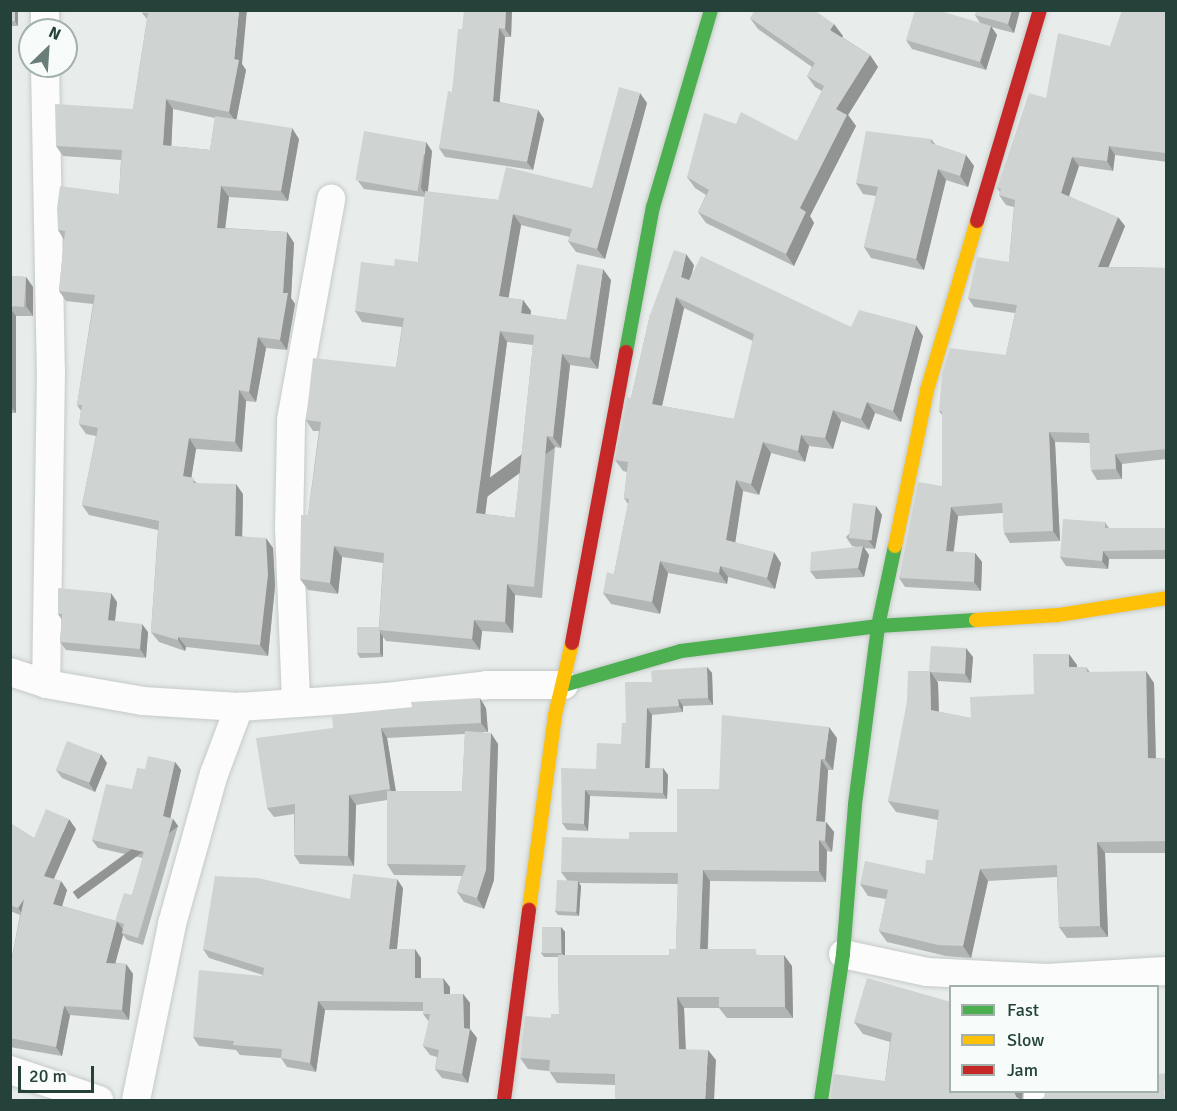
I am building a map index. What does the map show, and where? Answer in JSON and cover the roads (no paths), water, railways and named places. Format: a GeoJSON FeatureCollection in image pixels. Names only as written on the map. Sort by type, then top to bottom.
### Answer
{"type":"FeatureCollection","features":[{"type":"Feature","properties":{"kind":"street"},"geometry":{"type":"LineString","coordinates":[[504,1101],[555,715],[564,685],[654,207],[711,10]]}},
{"type":"Feature","properties":{"kind":"street"},"geometry":{"type":"LineString","coordinates":[[821,1101],[843,954],[855,804],[878,626],[927,390],[1040,10]]}},
{"type":"Feature","properties":{"kind":"street"},"geometry":{"type":"LineString","coordinates":[[45,78],[51,371],[46,684]]}},
{"type":"Feature","properties":{"kind":"street"},"geometry":{"type":"LineString","coordinates":[[296,701],[289,529],[291,420],[331,199]]}},
{"type":"Feature","properties":{"kind":"street"},"geometry":{"type":"LineString","coordinates":[[10,672],[46,684],[143,701],[239,707],[296,701],[387,697],[487,685],[564,685],[681,651],[878,626],[1058,615],[1167,598]]}},
{"type":"Feature","properties":{"kind":"street"},"geometry":{"type":"LineString","coordinates":[[136,1101],[172,924],[214,774],[239,707]]}},
{"type":"Feature","properties":{"kind":"street"},"geometry":{"type":"LineString","coordinates":[[843,954],[927,972],[1046,982],[1167,971]]}},
{"type":"Feature","properties":{"kind":"street"},"geometry":{"type":"LineString","coordinates":[[10,1070],[99,1101]]}}]}
